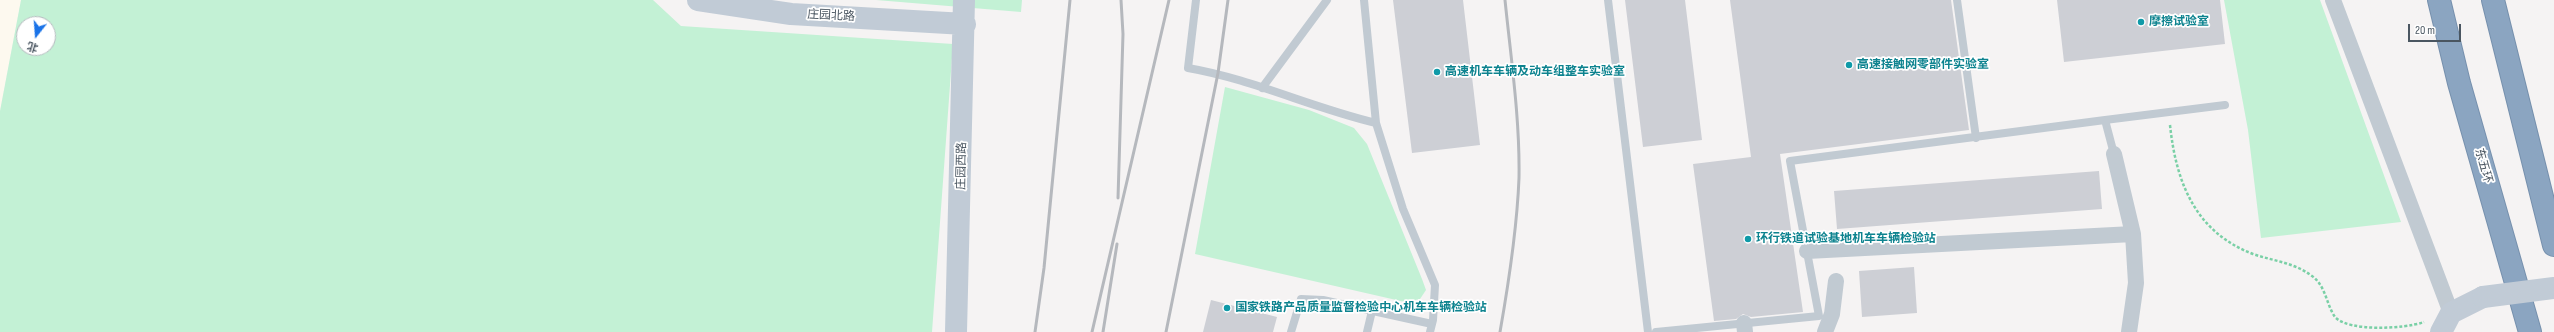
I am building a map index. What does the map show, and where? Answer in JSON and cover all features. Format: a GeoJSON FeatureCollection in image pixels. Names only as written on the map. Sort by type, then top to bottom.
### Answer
{"type":"FeatureCollection","features":[{"type":"Feature","properties":{"kind":"highway","name":"东五环"},"geometry":{"type":"LineString","coordinates":[[2439,0],[2459,83],[2530,332]]}},
{"type":"Feature","properties":{"kind":"highway"},"geometry":{"type":"LineString","coordinates":[[2493,0],[2554,245]]}},
{"type":"Feature","properties":{"kind":"street","name":"庄园北路"},"geometry":{"type":"LineString","coordinates":[[698,0],[791,14],[965,24]]}},
{"type":"Feature","properties":{"kind":"street","name":"庄园西路"},"geometry":{"type":"LineString","coordinates":[[956,332],[965,24],[964,0]]}},
{"type":"Feature","properties":{"kind":"street"},"geometry":{"type":"LineString","coordinates":[[2333,0],[2451,312]]}},
{"type":"Feature","properties":{"kind":"street"},"geometry":{"type":"LineString","coordinates":[[2114,154],[2133,234],[2136,283],[2129,332]]}},
{"type":"Feature","properties":{"kind":"street"},"geometry":{"type":"LineString","coordinates":[[1807,251],[2133,234]]}},
{"type":"Feature","properties":{"kind":"street"},"geometry":{"type":"LineString","coordinates":[[1825,332],[1832,314],[1836,281]]}},
{"type":"Feature","properties":{"kind":"street"},"geometry":{"type":"LineString","coordinates":[[2441,332],[2451,312],[2483,297],[2554,288]]}},
{"type":"Feature","properties":{"kind":"lane"},"geometry":{"type":"LineString","coordinates":[[1196,0],[1188,68],[1218,73],[1343,115],[1376,123]]}},
{"type":"Feature","properties":{"kind":"lane"},"geometry":{"type":"LineString","coordinates":[[1262,88],[1327,0]]}},
{"type":"Feature","properties":{"kind":"lane"},"geometry":{"type":"LineString","coordinates":[[1292,332],[1301,298],[1323,300],[1372,311],[1431,328],[1435,285],[1403,210],[1376,123],[1364,0]]}},
{"type":"Feature","properties":{"kind":"lane"},"geometry":{"type":"LineString","coordinates":[[1608,0],[1648,332]]}},
{"type":"Feature","properties":{"kind":"lane"},"geometry":{"type":"LineString","coordinates":[[1957,0],[1976,138]]}},
{"type":"Feature","properties":{"kind":"lane"},"geometry":{"type":"LineString","coordinates":[[1656,332],[1745,328],[1819,316],[1790,161],[2225,105]]}},
{"type":"Feature","properties":{"kind":"lane"},"geometry":{"type":"LineString","coordinates":[[2105,120],[2114,154]]}},
{"type":"Feature","properties":{"kind":"lane"},"geometry":{"type":"LineString","coordinates":[[1367,332],[1372,311]]}},
{"type":"Feature","properties":{"kind":"path"},"geometry":{"type":"LineString","coordinates":[[2169,112],[2178,170],[2189,199],[2205,224],[2230,243],[2254,254],[2287,263],[2314,277],[2325,291],[2335,318],[2344,326],[2358,330],[2409,327],[2451,312]]}},
{"type":"Feature","properties":{"kind":"shaded area"},"geometry":{"type":"Polygon","coordinates":[[[0,0],[21,0],[18,16],[16,16],[16,26],[0,111],[0,0]]]}},
{"type":"Feature","properties":{"kind":"green space"},"geometry":{"type":"Polygon","coordinates":[[[21,0],[653,0],[681,26],[953,44],[932,332],[0,332],[0,111],[16,26],[16,56],[56,56],[56,16],[18,16],[21,0]]]}},
{"type":"Feature","properties":{"kind":"green space"},"geometry":{"type":"Polygon","coordinates":[[[876,0],[1022,0],[1021,12],[876,0]]]}},
{"type":"Feature","properties":{"kind":"green space"},"geometry":{"type":"Polygon","coordinates":[[[2224,0],[2320,0],[2401,222],[2261,238],[2248,130],[2224,0]]]}},
{"type":"Feature","properties":{"kind":"green space"},"geometry":{"type":"Polygon","coordinates":[[[1225,87],[1309,110],[1354,128],[1367,144],[1422,279],[1426,290],[1420,299],[1405,302],[1195,254],[1225,87]]]}},
{"type":"Feature","properties":{"kind":"building","name":"高速机车车辆及动车组整车实验室"},"geometry":{"type":"Polygon","coordinates":[[[1393,0],[1463,0],[1480,145],[1412,153],[1393,0]]]}},
{"type":"Feature","properties":{"kind":"building"},"geometry":{"type":"Polygon","coordinates":[[[1625,0],[1685,0],[1702,140],[1643,147],[1625,0]]]}},
{"type":"Feature","properties":{"kind":"building","name":"高速接触网零部件实验室"},"geometry":{"type":"Polygon","coordinates":[[[1730,0],[1951,0],[1969,130],[1780,154],[1803,312],[1751,317],[1743,314],[1736,319],[1714,321],[1693,164],[1751,157],[1730,0]]]}},
{"type":"Feature","properties":{"kind":"building","name":"摩擦试验室"},"geometry":{"type":"Polygon","coordinates":[[[2057,0],[2220,0],[2225,44],[2064,62],[2057,0]]]}},
{"type":"Feature","properties":{"kind":"building"},"geometry":{"type":"Polygon","coordinates":[[[2099,171],[2102,209],[1837,229],[1834,191],[2099,171]]]}},
{"type":"Feature","properties":{"kind":"building"},"geometry":{"type":"Polygon","coordinates":[[[1914,267],[1917,313],[1862,317],[1859,271],[1914,267]]]}},
{"type":"Feature","properties":{"kind":"building","name":"国家铁路产品质量监督检验中心机车车辆检验站"},"geometry":{"type":"Polygon","coordinates":[[[1211,300],[1277,317],[1273,332],[1203,332],[1211,300]]]}},
{"type":"Feature","properties":{"kind":"railway"},"geometry":{"type":"LineString","coordinates":[[1035,332],[1044,268],[1070,0]]}},
{"type":"Feature","properties":{"kind":"railway"},"geometry":{"type":"LineString","coordinates":[[1118,198],[1123,34],[1121,0]]}},
{"type":"Feature","properties":{"kind":"railway"},"geometry":{"type":"LineString","coordinates":[[1092,332],[1169,0]]}},
{"type":"Feature","properties":{"kind":"railway"},"geometry":{"type":"LineString","coordinates":[[1166,332],[1218,73],[1228,0]]}},
{"type":"Feature","properties":{"kind":"railway"},"geometry":{"type":"LineString","coordinates":[[1500,332],[1512,255],[1519,178],[1517,111],[1505,0]]}},
{"type":"Feature","properties":{"kind":"railway"},"geometry":{"type":"LineString","coordinates":[[1103,332],[1117,244]]}},
{"type":"Feature","properties":{"kind":"place","name":"摩擦试验室"},"geometry":{"type":"Point","coordinates":[2141,22]}},
{"type":"Feature","properties":{"kind":"place","name":"高速接触网零部件实验室"},"geometry":{"type":"Point","coordinates":[1849,65]}},
{"type":"Feature","properties":{"kind":"place","name":"高速机车车辆及动车组整车实验室"},"geometry":{"type":"Point","coordinates":[1437,72]}},
{"type":"Feature","properties":{"kind":"place","name":"环行铁道试验基地机车车辆检验站"},"geometry":{"type":"Point","coordinates":[1748,239]}},
{"type":"Feature","properties":{"kind":"place","name":"国家铁路产品质量监督检验中心机车车辆检验站"},"geometry":{"type":"Point","coordinates":[1227,308]}}]}
